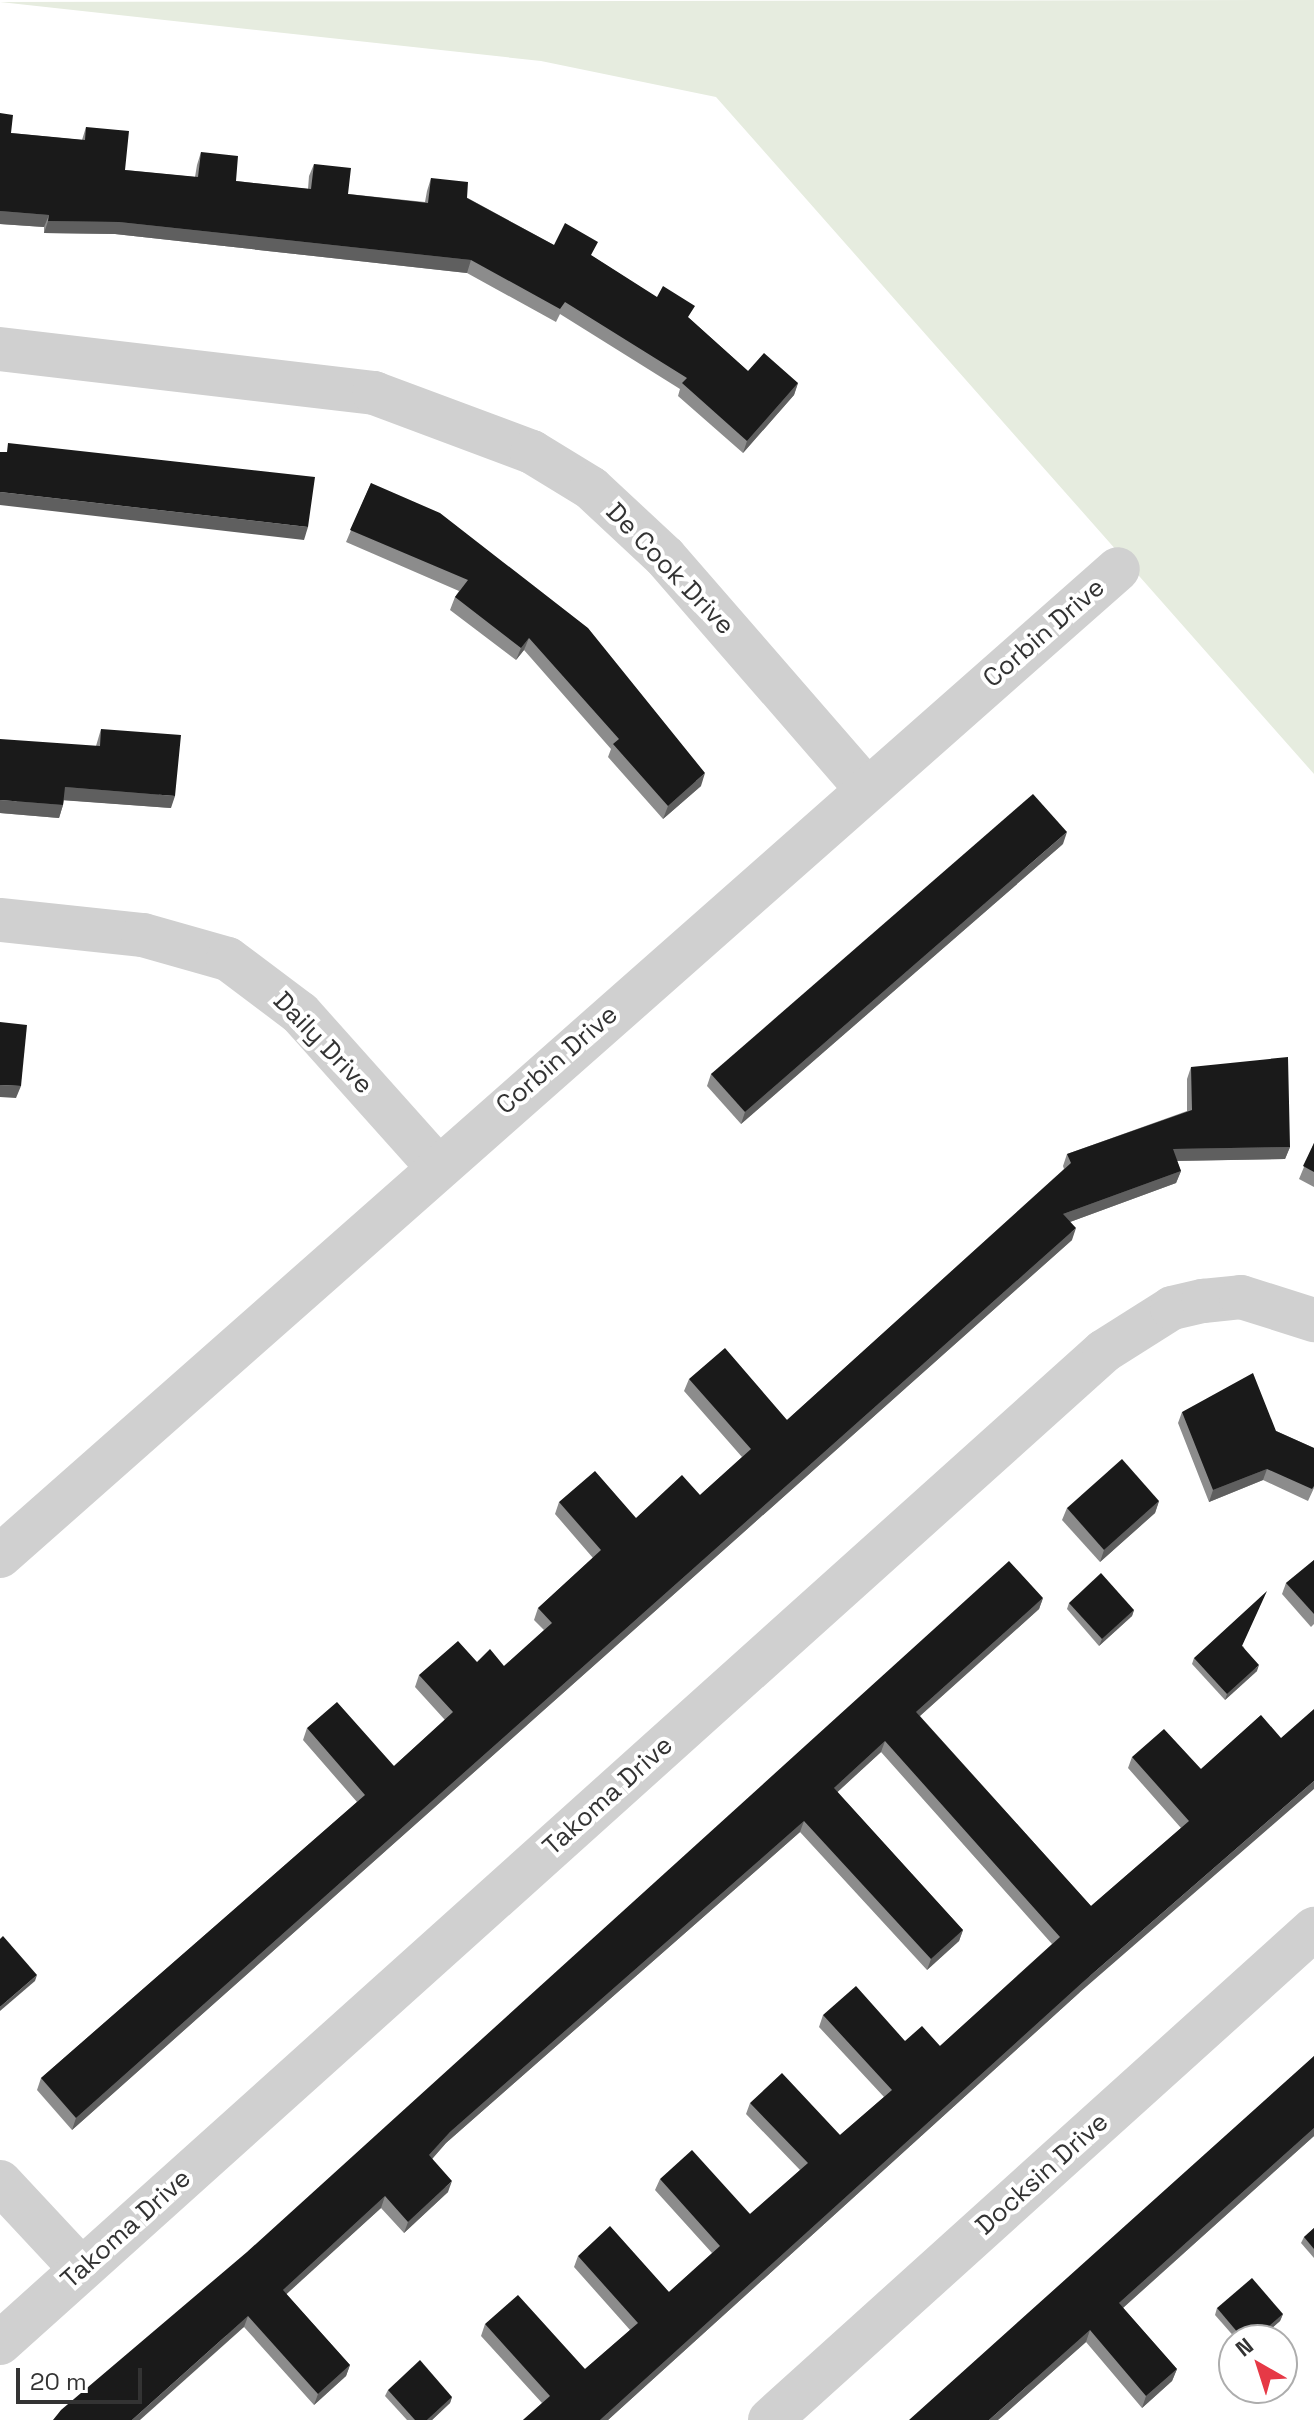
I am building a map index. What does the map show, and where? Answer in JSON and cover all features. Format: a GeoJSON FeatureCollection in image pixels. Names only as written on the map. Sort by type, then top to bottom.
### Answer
{"type":"FeatureCollection","features":[{"type":"Feature","properties":{"kind":"street","name":"De Cook Drive"},"geometry":{"type":"LineString","coordinates":[[0,349],[374,393],[532,452],[591,488],[665,557],[867,789]]}},
{"type":"Feature","properties":{"kind":"street","name":"Corbin Drive"},"geometry":{"type":"LineString","coordinates":[[0,1556],[437,1166],[1118,569]]}},
{"type":"Feature","properties":{"kind":"street","name":"Daily Drive"},"geometry":{"type":"LineString","coordinates":[[0,920],[143,935],[228,959],[300,1013],[437,1166]]}},
{"type":"Feature","properties":{"kind":"street","name":"Takoma Drive"},"geometry":{"type":"LineString","coordinates":[[0,2343],[1104,1351],[1172,1308],[1241,1297],[1314,1320]]}},
{"type":"Feature","properties":{"kind":"street","name":"Docksin Drive"},"geometry":{"type":"LineString","coordinates":[[770,2420],[1314,1929]]}},
{"type":"Feature","properties":{"kind":"street"},"geometry":{"type":"LineString","coordinates":[[0,2182],[81,2269]]}},
{"type":"Feature","properties":{"kind":"shaded area"},"geometry":{"type":"Polygon","coordinates":[[[1314,0],[1314,774],[716,97],[541,61],[0,2],[1314,0]]]}},
{"type":"Feature","properties":{"kind":"building"},"geometry":{"type":"Polygon","coordinates":[[[0,113],[13,115],[11,133],[85,140],[86,127],[129,131],[125,170],[198,177],[201,152],[238,156],[236,181],[311,189],[314,164],[351,168],[348,194],[428,203],[431,178],[468,182],[467,198],[554,245],[565,223],[598,242],[591,255],[657,297],[663,286],[695,306],[688,317],[748,371],[764,353],[798,383],[747,441],[682,383],[687,378],[565,302],[560,309],[471,260],[119,222],[48,221],[49,215],[0,211],[0,113]]]}},
{"type":"Feature","properties":{"kind":"building"},"geometry":{"type":"Polygon","coordinates":[[[8,443],[315,477],[308,527],[0,492],[0,452],[7,452],[8,443]]]}},
{"type":"Feature","properties":{"kind":"building"},"geometry":{"type":"Polygon","coordinates":[[[371,483],[440,513],[588,628],[705,773],[668,806],[613,744],[619,739],[529,638],[521,648],[455,597],[468,580],[350,530],[371,483]]]}},
{"type":"Feature","properties":{"kind":"building"},"geometry":{"type":"Polygon","coordinates":[[[101,729],[181,735],[175,796],[65,787],[63,805],[0,800],[0,739],[100,746],[101,729]]]}},
{"type":"Feature","properties":{"kind":"building"},"geometry":{"type":"Polygon","coordinates":[[[1033,794],[1067,832],[745,1112],[711,1074],[1033,794]]]}},
{"type":"Feature","properties":{"kind":"building"},"geometry":{"type":"Polygon","coordinates":[[[0,1022],[27,1025],[21,1086],[0,1085],[0,1022]]]}},
{"type":"Feature","properties":{"kind":"building"},"geometry":{"type":"Polygon","coordinates":[[[1288,1057],[1290,1147],[1173,1149],[1181,1171],[1063,1214],[1076,1228],[76,2118],[41,2078],[365,1795],[307,1728],[337,1702],[394,1766],[453,1712],[419,1675],[458,1641],[477,1662],[490,1649],[504,1666],[552,1623],[538,1608],[601,1550],[559,1502],[595,1471],[636,1518],[682,1475],[700,1495],[751,1449],[689,1379],[725,1348],[787,1420],[1071,1163],[1067,1154],[1192,1110],[1191,1067],[1288,1057]]]}},
{"type":"Feature","properties":{"kind":"building"},"geometry":{"type":"Polygon","coordinates":[[[1314,1143],[1314,1172],[1303,1166],[1314,1143]]]}},
{"type":"Feature","properties":{"kind":"building"},"geometry":{"type":"Polygon","coordinates":[[[1253,1373],[1276,1431],[1314,1448],[1312,1489],[1267,1469],[1213,1490],[1182,1412],[1253,1373]]]}},
{"type":"Feature","properties":{"kind":"building"},"geometry":{"type":"Polygon","coordinates":[[[1122,1459],[1159,1501],[1104,1550],[1067,1508],[1122,1459]]]}},
{"type":"Feature","properties":{"kind":"building"},"geometry":{"type":"Polygon","coordinates":[[[1314,1560],[1314,1614],[1286,1583],[1314,1560]]]}},
{"type":"Feature","properties":{"kind":"building"},"geometry":{"type":"Polygon","coordinates":[[[1009,1561],[1043,1598],[916,1712],[1091,1906],[1189,1821],[1132,1757],[1164,1729],[1201,1769],[1261,1715],[1281,1738],[1314,1709],[1314,1781],[1083,1982],[600,2420],[523,2420],[550,2396],[485,2324],[518,2295],[585,2369],[638,2323],[578,2256],[610,2226],[669,2292],[720,2246],[660,2179],[692,2150],[750,2214],[808,2163],[750,2103],[782,2073],[840,2135],[892,2090],[823,2015],[856,1986],[905,2041],[922,2026],[940,2046],[1060,1937],[885,1741],[834,1788],[963,1930],[931,1959],[804,1821],[450,2132],[429,2155],[452,2181],[408,2222],[385,2196],[283,2290],[350,2365],[318,2394],[248,2316],[132,2420],[53,2420],[247,2252],[1009,1561]]]}},
{"type":"Feature","properties":{"kind":"building"},"geometry":{"type":"Polygon","coordinates":[[[1101,1573],[1134,1610],[1102,1639],[1069,1603],[1101,1573]]]}},
{"type":"Feature","properties":{"kind":"building"},"geometry":{"type":"Polygon","coordinates":[[[1267,1591],[1242,1646],[1259,1665],[1227,1694],[1194,1658],[1267,1591]]]}},
{"type":"Feature","properties":{"kind":"building"},"geometry":{"type":"Polygon","coordinates":[[[3,1936],[37,1975],[0,2007],[0,1939],[3,1936]]]}},
{"type":"Feature","properties":{"kind":"building"},"geometry":{"type":"Polygon","coordinates":[[[1314,2056],[1314,2128],[1119,2303],[1177,2369],[1146,2396],[1090,2330],[989,2420],[909,2420],[1314,2056]]]}},
{"type":"Feature","properties":{"kind":"building"},"geometry":{"type":"Polygon","coordinates":[[[1314,2228],[1314,2249],[1304,2237],[1314,2228]]]}},
{"type":"Feature","properties":{"kind":"building"},"geometry":{"type":"Polygon","coordinates":[[[1252,2278],[1283,2314],[1271,2324],[1230,2324],[1217,2308],[1252,2278]]]}},
{"type":"Feature","properties":{"kind":"building"},"geometry":{"type":"Polygon","coordinates":[[[420,2360],[452,2397],[427,2420],[415,2420],[388,2390],[420,2360]]]}}]}
